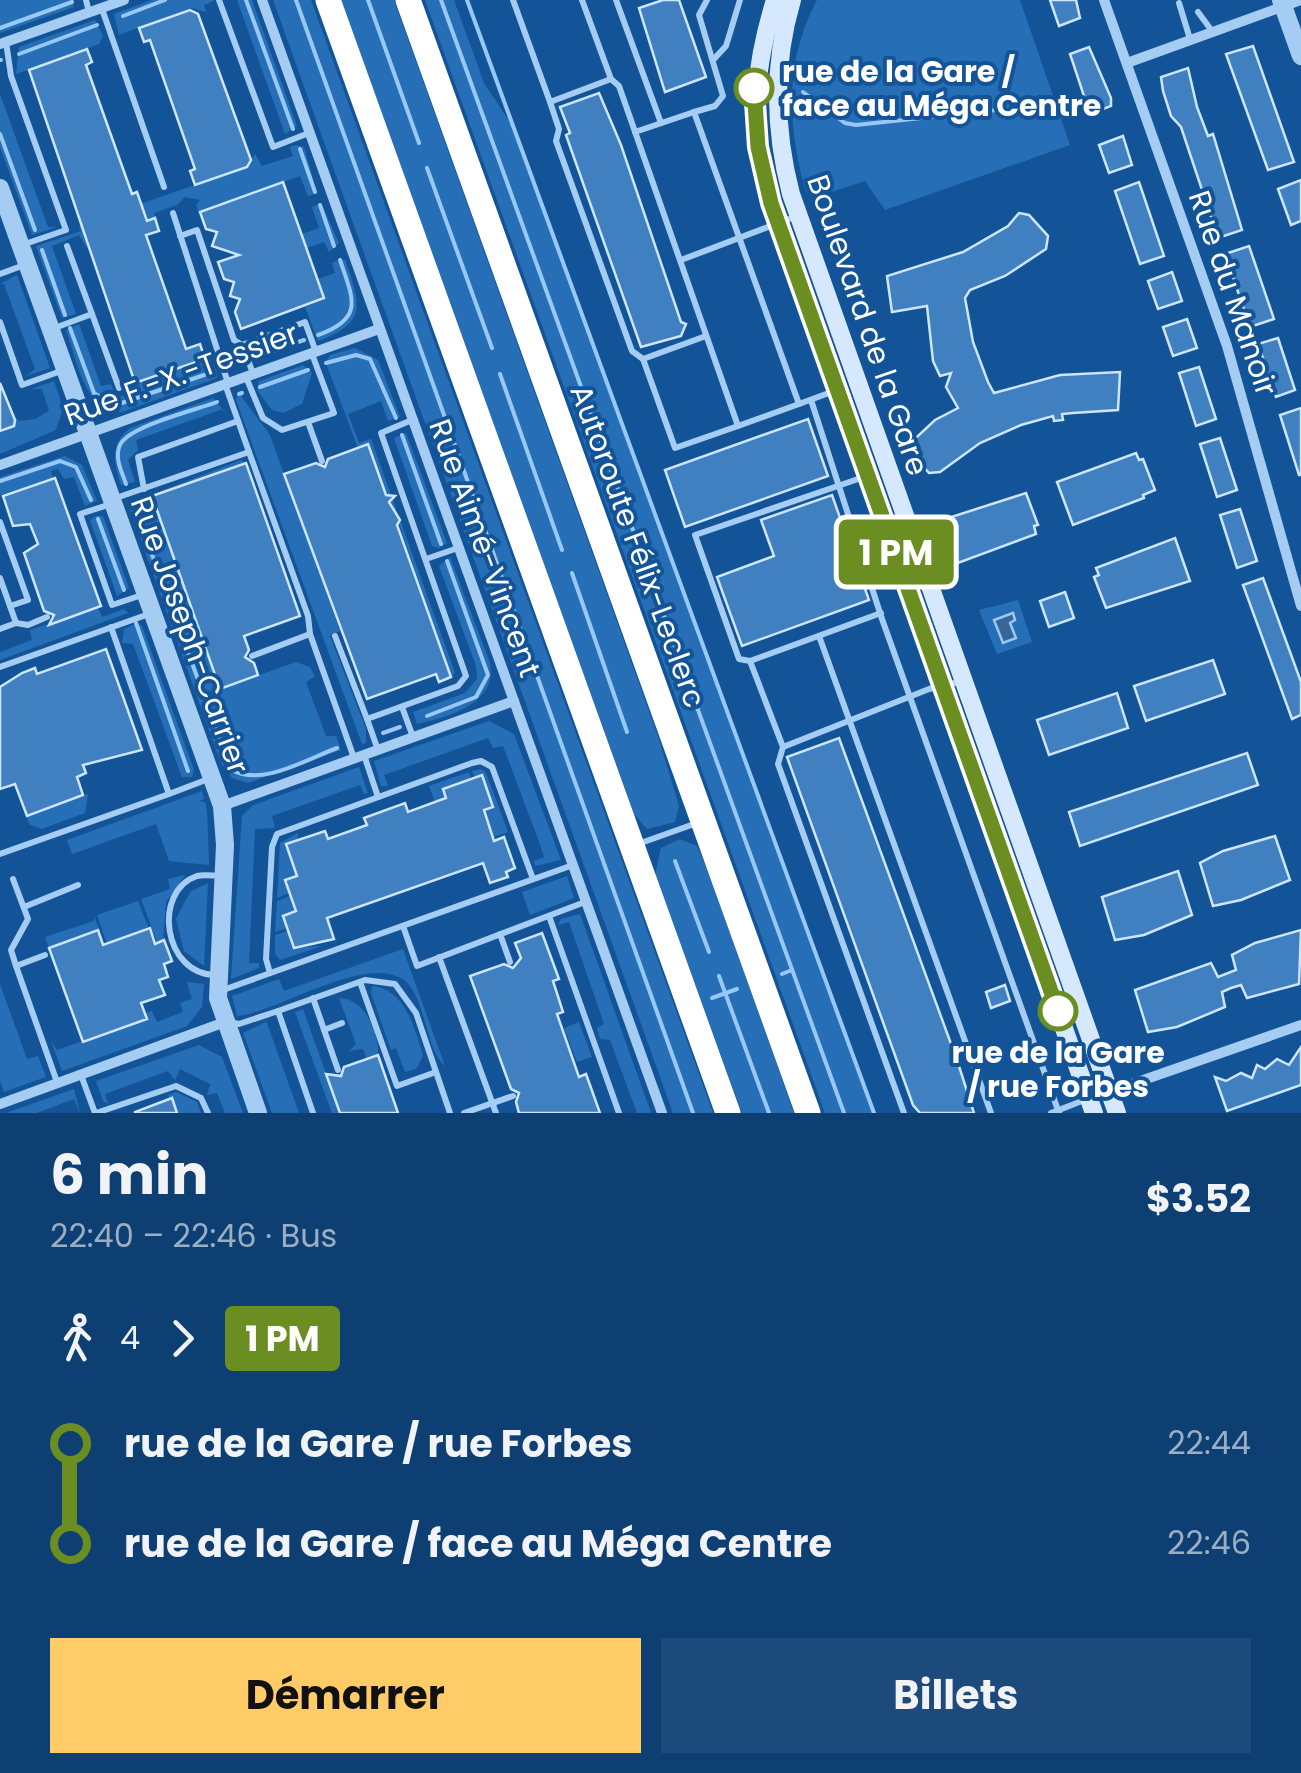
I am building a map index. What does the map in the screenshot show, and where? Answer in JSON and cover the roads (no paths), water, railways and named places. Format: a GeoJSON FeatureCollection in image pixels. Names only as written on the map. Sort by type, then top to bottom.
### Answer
{"type":"FeatureCollection","features":[{"type":"Feature","properties":{"kind":"highway"},"geometry":{"type":"LineString","coordinates":[[328,0],[728,1113]]}},
{"type":"Feature","properties":{"kind":"highway","name":"Autoroute Félix-Leclerc"},"geometry":{"type":"LineString","coordinates":[[408,0],[808,1113]]}},
{"type":"Feature","properties":{"kind":"main road","name":"Boulevard de la Gare"},"geometry":{"type":"LineString","coordinates":[[775,0],[759,54],[754,111],[763,175],[1092,1106]]}},
{"type":"Feature","properties":{"kind":"main road","name":"Boulevard de la Gare"},"geometry":{"type":"LineString","coordinates":[[792,0],[780,60],[778,117],[783,163],[798,216],[1117,1113]]}},
{"type":"Feature","properties":{"kind":"street"},"geometry":{"type":"LineString","coordinates":[[3,43],[92,7],[124,0]]}},
{"type":"Feature","properties":{"kind":"street","name":"Rue Aimé-Vincent"},"geometry":{"type":"LineString","coordinates":[[262,0],[662,1113]]}},
{"type":"Feature","properties":{"kind":"street","name":"Rue du Manoir"},"geometry":{"type":"LineString","coordinates":[[1104,0],[1231,358],[1301,606]]}},
{"type":"Feature","properties":{"kind":"street"},"geometry":{"type":"LineString","coordinates":[[1127,63],[1288,2],[1301,56]]}},
{"type":"Feature","properties":{"kind":"street","name":"Rue Joseph-Carrier"},"geometry":{"type":"LineString","coordinates":[[1,194],[222,806],[217,984],[225,1022],[258,1113]]}},
{"type":"Feature","properties":{"kind":"street","name":"Rue F.-X.-Tessier"},"geometry":{"type":"LineString","coordinates":[[0,465],[379,329]]}},
{"type":"Feature","properties":{"kind":"street"},"geometry":{"type":"LineString","coordinates":[[222,806],[514,701]]}},
{"type":"Feature","properties":{"kind":"street"},"geometry":{"type":"LineString","coordinates":[[0,1104],[225,1022]]}},
{"type":"Feature","properties":{"kind":"street"},"geometry":{"type":"LineString","coordinates":[[1092,1106],[1110,1092],[1301,1024]]}},
{"type":"Feature","properties":{"kind":"lane"},"geometry":{"type":"LineString","coordinates":[[219,0],[273,146],[309,133]]}},
{"type":"Feature","properties":{"kind":"lane"},"geometry":{"type":"LineString","coordinates":[[513,0],[559,129],[556,141],[632,351],[643,359],[676,448],[838,390]]}},
{"type":"Feature","properties":{"kind":"lane"},"geometry":{"type":"LineString","coordinates":[[582,0],[635,132],[738,426]]}},
{"type":"Feature","properties":{"kind":"lane"},"geometry":{"type":"LineString","coordinates":[[616,0],[662,123]]}},
{"type":"Feature","properties":{"kind":"lane"},"geometry":{"type":"LineString","coordinates":[[635,132],[715,106],[724,96],[699,15],[707,0]]}},
{"type":"Feature","properties":{"kind":"lane"},"geometry":{"type":"LineString","coordinates":[[714,59],[726,46],[740,0]]}},
{"type":"Feature","properties":{"kind":"lane"},"geometry":{"type":"LineString","coordinates":[[1180,2],[1190,40]]}},
{"type":"Feature","properties":{"kind":"lane"},"geometry":{"type":"LineString","coordinates":[[92,7],[164,188]]}},
{"type":"Feature","properties":{"kind":"lane"},"geometry":{"type":"LineString","coordinates":[[1198,12],[1212,31]]}},
{"type":"Feature","properties":{"kind":"lane"},"geometry":{"type":"LineString","coordinates":[[3,43],[66,230],[21,246]]}},
{"type":"Feature","properties":{"kind":"lane"},"geometry":{"type":"LineString","coordinates":[[550,102],[611,79]]}},
{"type":"Feature","properties":{"kind":"lane"},"geometry":{"type":"LineString","coordinates":[[694,112],[798,404]]}},
{"type":"Feature","properties":{"kind":"lane"},"geometry":{"type":"LineString","coordinates":[[173,213],[238,420],[308,616],[310,634],[378,797]]}},
{"type":"Feature","properties":{"kind":"lane"},"geometry":{"type":"LineString","coordinates":[[681,260],[733,241],[738,234],[798,216]]}},
{"type":"Feature","properties":{"kind":"lane"},"geometry":{"type":"LineString","coordinates":[[180,236],[197,230],[234,340],[242,344],[305,322],[334,413],[273,428],[263,418],[242,344]]}},
{"type":"Feature","properties":{"kind":"lane"},"geometry":{"type":"LineString","coordinates":[[67,246],[119,388]]}},
{"type":"Feature","properties":{"kind":"lane"},"geometry":{"type":"LineString","coordinates":[[0,274],[28,264]]}},
{"type":"Feature","properties":{"kind":"lane"},"geometry":{"type":"LineString","coordinates":[[51,330],[92,314]]}},
{"type":"Feature","properties":{"kind":"lane"},"geometry":{"type":"LineString","coordinates":[[0,322],[22,385],[66,370]]}},
{"type":"Feature","properties":{"kind":"lane"},"geometry":{"type":"LineString","coordinates":[[643,359],[706,336]]}},
{"type":"Feature","properties":{"kind":"lane"},"geometry":{"type":"LineString","coordinates":[[811,400],[910,699],[1056,1112],[1092,1106]]}},
{"type":"Feature","properties":{"kind":"lane"},"geometry":{"type":"LineString","coordinates":[[144,489],[136,464],[138,457],[238,420]]}},
{"type":"Feature","properties":{"kind":"lane"},"geometry":{"type":"LineString","coordinates":[[368,719],[458,686],[466,676],[381,434],[412,420]]}},
{"type":"Feature","properties":{"kind":"lane"},"geometry":{"type":"LineString","coordinates":[[308,422],[322,461]]}},
{"type":"Feature","properties":{"kind":"lane"},"geometry":{"type":"LineString","coordinates":[[146,594],[112,605],[80,514],[249,452]]}},
{"type":"Feature","properties":{"kind":"lane"},"geometry":{"type":"LineString","coordinates":[[868,475],[695,536],[739,659],[750,661],[882,614]]}},
{"type":"Feature","properties":{"kind":"lane"},"geometry":{"type":"LineString","coordinates":[[0,522],[28,600],[10,606]]}},
{"type":"Feature","properties":{"kind":"lane"},"geometry":{"type":"LineString","coordinates":[[426,559],[459,548]]}},
{"type":"Feature","properties":{"kind":"lane"},"geometry":{"type":"LineString","coordinates":[[0,578],[16,623]]}},
{"type":"Feature","properties":{"kind":"lane"},"geometry":{"type":"LineString","coordinates":[[0,667],[153,612]]}},
{"type":"Feature","properties":{"kind":"lane"},"geometry":{"type":"LineString","coordinates":[[0,629],[46,617]]}},
{"type":"Feature","properties":{"kind":"lane"},"geometry":{"type":"LineString","coordinates":[[111,627],[169,794]]}},
{"type":"Feature","properties":{"kind":"lane"},"geometry":{"type":"LineString","coordinates":[[252,656],[310,634]]}},
{"type":"Feature","properties":{"kind":"lane"},"geometry":{"type":"LineString","coordinates":[[335,636],[378,750]]}},
{"type":"Feature","properties":{"kind":"lane"},"geometry":{"type":"LineString","coordinates":[[819,636],[991,1113]]}},
{"type":"Feature","properties":{"kind":"lane"},"geometry":{"type":"LineString","coordinates":[[750,661],[783,747],[778,764],[904,1113]]}},
{"type":"Feature","properties":{"kind":"lane"},"geometry":{"type":"LineString","coordinates":[[783,747],[964,681]]}},
{"type":"Feature","properties":{"kind":"lane"},"geometry":{"type":"LineString","coordinates":[[402,707],[413,737]]}},
{"type":"Feature","properties":{"kind":"lane"},"geometry":{"type":"LineString","coordinates":[[270,973],[267,948],[272,847],[277,834],[477,761],[487,762],[532,879]]}},
{"type":"Feature","properties":{"kind":"lane"},"geometry":{"type":"LineString","coordinates":[[0,854],[213,778]]}},
{"type":"Feature","properties":{"kind":"lane"},"geometry":{"type":"LineString","coordinates":[[632,846],[703,821]]}},
{"type":"Feature","properties":{"kind":"lane"},"geometry":{"type":"LineString","coordinates":[[223,876],[198,875],[190,882],[173,904],[168,928],[178,956],[190,970],[217,984],[270,973],[573,864]]}},
{"type":"Feature","properties":{"kind":"lane"},"geometry":{"type":"LineString","coordinates":[[14,879],[28,919],[11,950],[57,1083]]}},
{"type":"Feature","properties":{"kind":"lane"},"geometry":{"type":"LineString","coordinates":[[24,907],[78,885]]}},
{"type":"Feature","properties":{"kind":"lane"},"geometry":{"type":"LineString","coordinates":[[403,926],[416,966],[586,902]]}},
{"type":"Feature","properties":{"kind":"lane"},"geometry":{"type":"LineString","coordinates":[[549,916],[618,1113]]}},
{"type":"Feature","properties":{"kind":"lane"},"geometry":{"type":"LineString","coordinates":[[500,934],[510,962]]}},
{"type":"Feature","properties":{"kind":"lane"},"geometry":{"type":"LineString","coordinates":[[16,966],[45,955]]}},
{"type":"Feature","properties":{"kind":"lane"},"geometry":{"type":"LineString","coordinates":[[439,957],[496,1113]]}},
{"type":"Feature","properties":{"kind":"lane"},"geometry":{"type":"LineString","coordinates":[[225,1022],[240,1024],[379,978],[402,989],[416,1012],[450,1113]]}},
{"type":"Feature","properties":{"kind":"lane"},"geometry":{"type":"LineString","coordinates":[[360,982],[393,1087],[436,1072]]}},
{"type":"Feature","properties":{"kind":"lane"},"geometry":{"type":"LineString","coordinates":[[313,998],[338,1070]]}},
{"type":"Feature","properties":{"kind":"lane"},"geometry":{"type":"LineString","coordinates":[[278,1012],[314,1113]]}},
{"type":"Feature","properties":{"kind":"lane"},"geometry":{"type":"LineString","coordinates":[[324,1030],[342,1024]]}},
{"type":"Feature","properties":{"kind":"lane"},"geometry":{"type":"LineString","coordinates":[[81,1075],[95,1113],[176,1086],[201,1098],[208,1113]]}},
{"type":"Feature","properties":{"kind":"lane"},"geometry":{"type":"LineString","coordinates":[[464,1113],[513,1096]]}},
{"type":"Feature","properties":{"kind":"waterway"},"geometry":{"type":"LineString","coordinates":[[123,16],[165,0]]}},
{"type":"Feature","properties":{"kind":"waterway"},"geometry":{"type":"LineString","coordinates":[[246,0],[293,129]]}},
{"type":"Feature","properties":{"kind":"waterway"},"geometry":{"type":"LineString","coordinates":[[296,0],[693,1113]]}},
{"type":"Feature","properties":{"kind":"waterway"},"geometry":{"type":"LineString","coordinates":[[368,0],[419,143]]}},
{"type":"Feature","properties":{"kind":"waterway"},"geometry":{"type":"LineString","coordinates":[[441,0],[844,1113]]}},
{"type":"Feature","properties":{"kind":"waterway"},"geometry":{"type":"LineString","coordinates":[[467,0],[874,1113]]}},
{"type":"Feature","properties":{"kind":"waterway"},"geometry":{"type":"LineString","coordinates":[[0,28],[72,2]]}},
{"type":"Feature","properties":{"kind":"waterway"},"geometry":{"type":"LineString","coordinates":[[19,54],[97,25]]}},
{"type":"Feature","properties":{"kind":"waterway"},"geometry":{"type":"LineString","coordinates":[[803,92],[845,123],[856,125],[1024,107]]}},
{"type":"Feature","properties":{"kind":"waterway"},"geometry":{"type":"LineString","coordinates":[[0,134],[35,230]]}},
{"type":"Feature","properties":{"kind":"waterway"},"geometry":{"type":"LineString","coordinates":[[300,149],[315,192]]}},
{"type":"Feature","properties":{"kind":"waterway"},"geometry":{"type":"LineString","coordinates":[[427,168],[492,348]]}},
{"type":"Feature","properties":{"kind":"waterway"},"geometry":{"type":"LineString","coordinates":[[320,205],[334,246]]}},
{"type":"Feature","properties":{"kind":"waterway"},"geometry":{"type":"LineString","coordinates":[[42,250],[65,315]]}},
{"type":"Feature","properties":{"kind":"waterway"},"geometry":{"type":"LineString","coordinates":[[318,335],[343,322],[352,306],[340,260]]}},
{"type":"Feature","properties":{"kind":"waterway"},"geometry":{"type":"LineString","coordinates":[[70,328],[94,393],[113,406],[213,372]]}},
{"type":"Feature","properties":{"kind":"waterway"},"geometry":{"type":"LineString","coordinates":[[256,357],[304,340]]}},
{"type":"Feature","properties":{"kind":"waterway"},"geometry":{"type":"LineString","coordinates":[[326,363],[356,355],[370,359],[396,418]]}},
{"type":"Feature","properties":{"kind":"waterway"},"geometry":{"type":"LineString","coordinates":[[260,387],[308,370]]}},
{"type":"Feature","properties":{"kind":"waterway"},"geometry":{"type":"LineString","coordinates":[[500,374],[562,550]]}},
{"type":"Feature","properties":{"kind":"waterway"},"geometry":{"type":"LineString","coordinates":[[126,484],[118,455],[126,438],[149,425],[217,402]]}},
{"type":"Feature","properties":{"kind":"waterway"},"geometry":{"type":"LineString","coordinates":[[402,435],[441,544]]}},
{"type":"Feature","properties":{"kind":"waterway"},"geometry":{"type":"LineString","coordinates":[[0,481],[60,461],[76,467],[91,500]]}},
{"type":"Feature","properties":{"kind":"waterway"},"geometry":{"type":"LineString","coordinates":[[133,503],[231,769],[243,774],[269,774],[337,748]]}},
{"type":"Feature","properties":{"kind":"waterway"},"geometry":{"type":"LineString","coordinates":[[98,519],[124,590]]}},
{"type":"Feature","properties":{"kind":"waterway"},"geometry":{"type":"LineString","coordinates":[[427,716],[476,697],[488,675],[447,561]]}},
{"type":"Feature","properties":{"kind":"waterway"},"geometry":{"type":"LineString","coordinates":[[572,573],[627,732]]}},
{"type":"Feature","properties":{"kind":"waterway"},"geometry":{"type":"LineString","coordinates":[[136,623],[188,771]]}},
{"type":"Feature","properties":{"kind":"waterway"},"geometry":{"type":"LineString","coordinates":[[383,733],[400,727]]}},
{"type":"Feature","properties":{"kind":"waterway"},"geometry":{"type":"LineString","coordinates":[[675,861],[709,952]]}},
{"type":"Feature","properties":{"kind":"waterway"},"geometry":{"type":"LineString","coordinates":[[782,974],[792,970]]}},
{"type":"Feature","properties":{"kind":"waterway"},"geometry":{"type":"LineString","coordinates":[[719,976],[769,1113]]}},
{"type":"Feature","properties":{"kind":"waterway"},"geometry":{"type":"LineString","coordinates":[[712,998],[737,989]]}},
{"type":"Feature","properties":{"kind":"place","name":"rue de la Gare / face au Méga Centre"},"geometry":{"type":"Point","coordinates":[754,88]}},
{"type":"Feature","properties":{"kind":"place","name":"rue de la Gare / rue Forbes"},"geometry":{"type":"Point","coordinates":[1058,1011]}}]}
